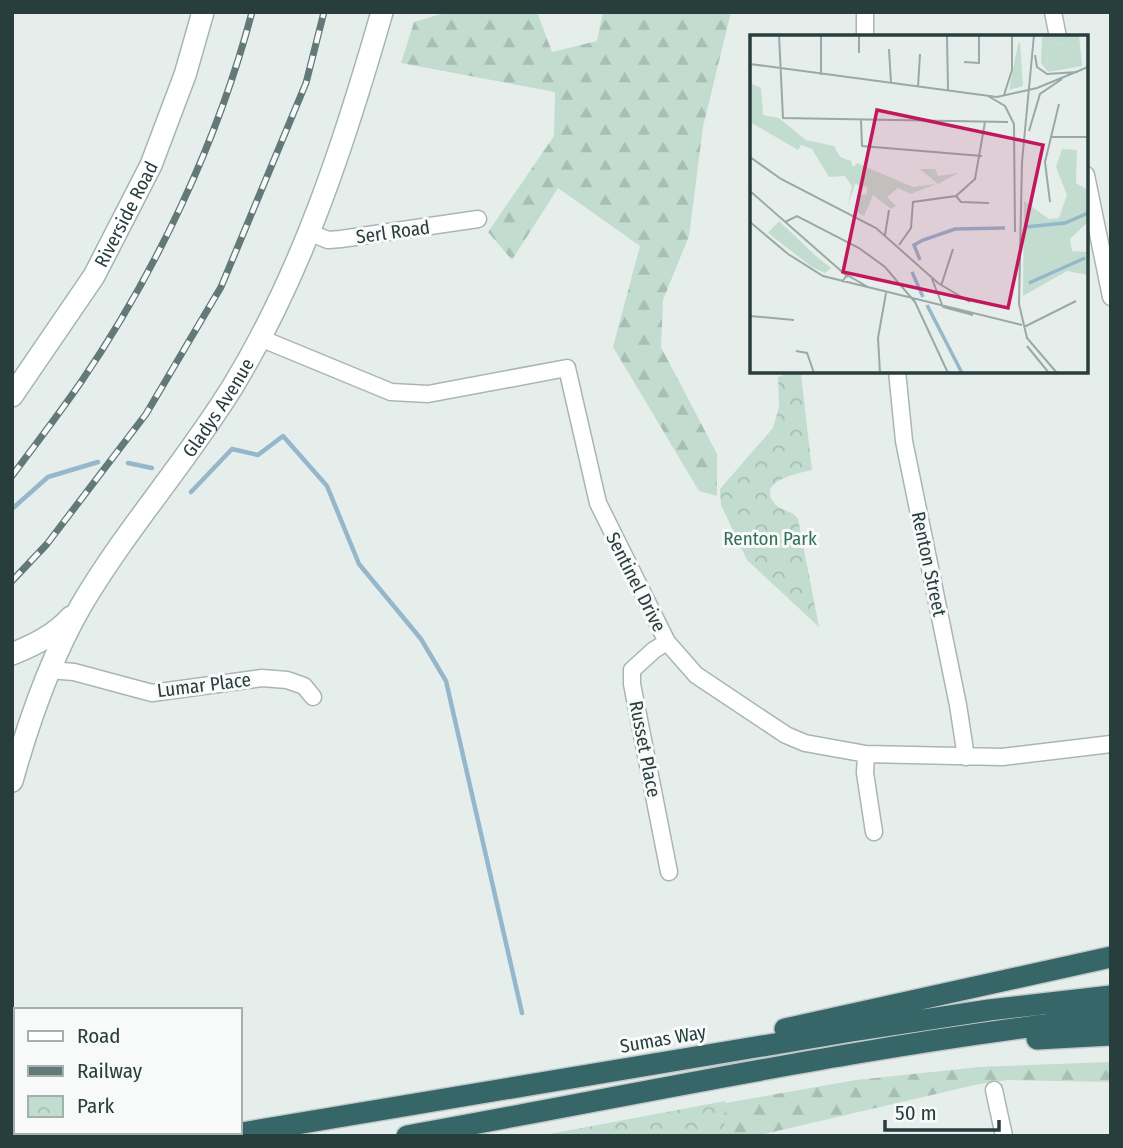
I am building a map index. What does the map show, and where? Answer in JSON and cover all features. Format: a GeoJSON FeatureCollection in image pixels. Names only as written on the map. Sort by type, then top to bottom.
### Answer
{"type":"FeatureCollection","features":[{"type":"Feature","properties":{"kind":"highway"},"geometry":{"type":"LineString","coordinates":[[453,1098],[572,1067],[779,1030],[1111,957]]}},
{"type":"Feature","properties":{"kind":"highway","name":"Sumas Way"},"geometry":{"type":"LineString","coordinates":[[242,1133],[852,1031],[989,1010],[1111,996]]}},
{"type":"Feature","properties":{"kind":"highway"},"geometry":{"type":"LineString","coordinates":[[407,1136],[980,1032],[1111,1017]]}},
{"type":"Feature","properties":{"kind":"highway"},"geometry":{"type":"LineString","coordinates":[[732,1075],[843,1066],[1042,1039],[1111,1035]]}},
{"type":"Feature","properties":{"kind":"highway"},"geometry":{"type":"LineString","coordinates":[[247,1136],[282,1125]]}},
{"type":"Feature","properties":{"kind":"street","name":"Riverside Road"},"geometry":{"type":"LineString","coordinates":[[12,396],[94,276],[151,166],[185,75],[202,12]]}},
{"type":"Feature","properties":{"kind":"street","name":"Gladys Avenue"},"geometry":{"type":"LineString","coordinates":[[12,781],[49,670],[82,604],[218,407],[260,338],[308,232],[353,112],[382,12]]}},
{"type":"Feature","properties":{"kind":"street"},"geometry":{"type":"LineString","coordinates":[[864,12],[865,35]]}},
{"type":"Feature","properties":{"kind":"street"},"geometry":{"type":"LineString","coordinates":[[1054,12],[1058,35]]}},
{"type":"Feature","properties":{"kind":"street"},"geometry":{"type":"LineString","coordinates":[[1088,186],[1111,297]]}},
{"type":"Feature","properties":{"kind":"street","name":"Serl Road"},"geometry":{"type":"LineString","coordinates":[[308,232],[328,240],[478,219]]}},
{"type":"Feature","properties":{"kind":"street","name":"Sentinel Drive"},"geometry":{"type":"LineString","coordinates":[[260,338],[391,393],[428,394],[567,368],[598,503],[667,642],[696,676],[786,734],[805,743],[866,754],[1002,757],[1111,744]]}},
{"type":"Feature","properties":{"kind":"street","name":"Renton Street"},"geometry":{"type":"LineString","coordinates":[[897,373],[904,441],[958,705],[965,757]]}},
{"type":"Feature","properties":{"kind":"street"},"geometry":{"type":"LineString","coordinates":[[12,655],[36,644],[62,627],[82,604]]}},
{"type":"Feature","properties":{"kind":"street","name":"Russet Place"},"geometry":{"type":"LineString","coordinates":[[667,642],[632,670],[632,684],[668,872]]}},
{"type":"Feature","properties":{"kind":"street"},"geometry":{"type":"LineString","coordinates":[[12,655],[49,670]]}},
{"type":"Feature","properties":{"kind":"street","name":"Lumar Place"},"geometry":{"type":"LineString","coordinates":[[49,670],[74,672],[152,693],[262,678],[287,680],[304,686],[313,697]]}},
{"type":"Feature","properties":{"kind":"street"},"geometry":{"type":"LineString","coordinates":[[866,754],[864,773],[874,832]]}},
{"type":"Feature","properties":{"kind":"street"},"geometry":{"type":"LineString","coordinates":[[994,1090],[1004,1136]]}},
{"type":"Feature","properties":{"kind":"green space"},"geometry":{"type":"Polygon","coordinates":[[[448,12],[537,12],[552,52],[597,41],[603,12],[731,12],[703,127],[689,236],[663,300],[661,347],[717,454],[717,496],[699,491],[613,347],[640,246],[558,188],[512,260],[488,232],[554,136],[555,92],[401,63],[414,22],[448,12]]]}},
{"type":"Feature","properties":{"kind":"green space","name":"Renton Park"},"geometry":{"type":"Polygon","coordinates":[[[789,373],[801,374],[812,470],[774,484],[770,496],[777,506],[798,519],[819,627],[747,560],[721,505],[720,489],[773,428],[779,407],[778,377],[789,373]]]}},
{"type":"Feature","properties":{"kind":"green space"},"geometry":{"type":"Polygon","coordinates":[[[1111,1062],[1111,1082],[1008,1080],[979,1084],[755,1136],[539,1136],[856,1080],[979,1067],[1111,1062]]]}},
{"type":"Feature","properties":{"kind":"green space"},"geometry":{"type":"Polygon","coordinates":[[[725,1101],[724,1136],[539,1136],[725,1101]]]}},
{"type":"Feature","properties":{"kind":"waterway"},"geometry":{"type":"LineString","coordinates":[[191,492],[232,449],[258,455],[283,436],[327,486],[359,564],[421,639],[446,681],[522,1013]]}},
{"type":"Feature","properties":{"kind":"waterway"},"geometry":{"type":"LineString","coordinates":[[12,509],[48,477],[98,462]]}},
{"type":"Feature","properties":{"kind":"waterway"},"geometry":{"type":"LineString","coordinates":[[128,463],[152,468]]}},
{"type":"Feature","properties":{"kind":"railway"},"geometry":{"type":"LineString","coordinates":[[12,476],[81,382],[135,296],[159,251],[203,157],[238,60],[252,12]]}},
{"type":"Feature","properties":{"kind":"railway"},"geometry":{"type":"LineString","coordinates":[[12,581],[47,544],[146,414],[221,287],[306,83],[324,12]]}}]}
